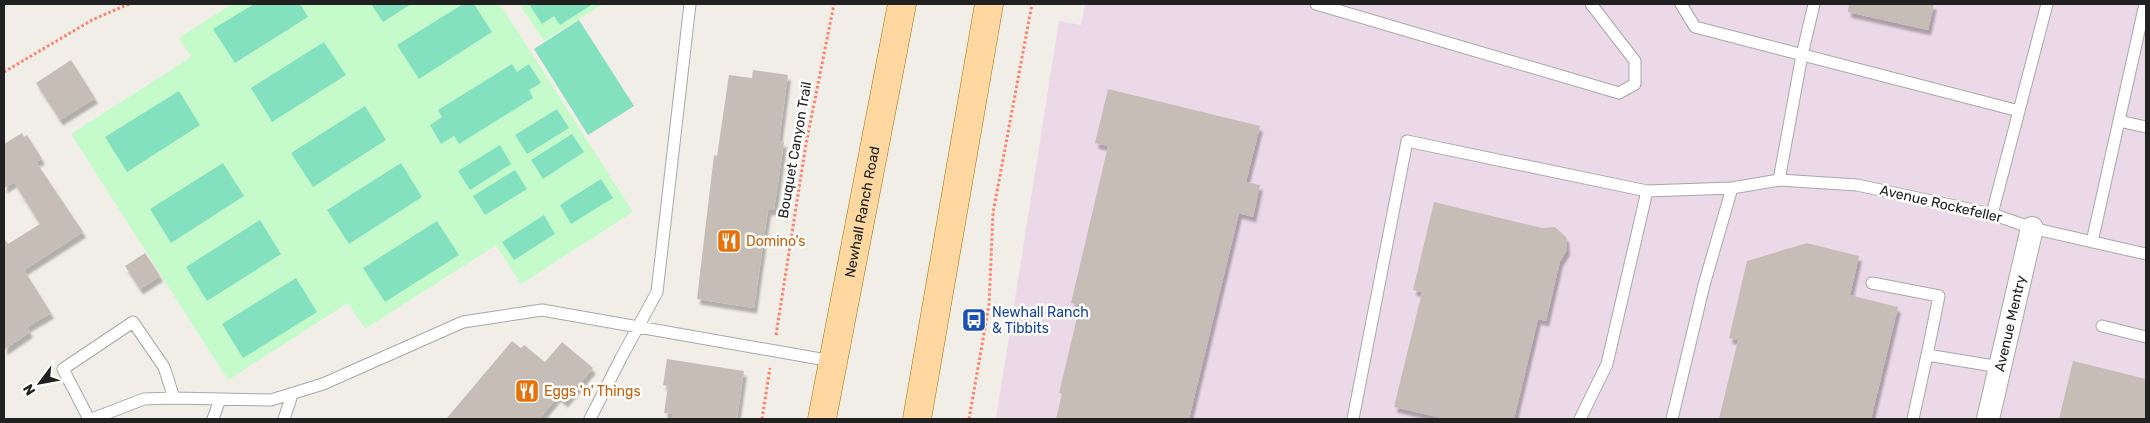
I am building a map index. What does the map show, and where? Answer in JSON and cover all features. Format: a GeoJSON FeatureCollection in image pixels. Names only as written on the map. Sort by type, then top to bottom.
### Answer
{"type":"FeatureCollection","features":[{"type":"Feature","properties":{"kind":"main road","name":"Newhall Ranch Road"},"geometry":{"type":"LineString","coordinates":[[822,419],[902,4]]}},
{"type":"Feature","properties":{"kind":"main road"},"geometry":{"type":"LineString","coordinates":[[916,419],[989,4]]}},
{"type":"Feature","properties":{"kind":"street","name":"Avenue Mentry"},"geometry":{"type":"LineString","coordinates":[[1988,419],[2032,228]]}},
{"type":"Feature","properties":{"kind":"lane"},"geometry":{"type":"LineString","coordinates":[[590,419],[657,292],[690,4]]}},
{"type":"Feature","properties":{"kind":"lane"},"geometry":{"type":"LineString","coordinates":[[1316,4],[1619,93],[1635,84],[1635,61],[1591,4]]}},
{"type":"Feature","properties":{"kind":"lane"},"geometry":{"type":"LineString","coordinates":[[1681,4],[1695,27],[2019,111]]}},
{"type":"Feature","properties":{"kind":"lane"},"geometry":{"type":"LineString","coordinates":[[1779,180],[1802,55],[1814,4]]}},
{"type":"Feature","properties":{"kind":"lane"},"geometry":{"type":"LineString","coordinates":[[1992,214],[2047,4]]}},
{"type":"Feature","properties":{"kind":"lane"},"geometry":{"type":"LineString","coordinates":[[2092,242],[2145,4]]}},
{"type":"Feature","properties":{"kind":"lane"},"geometry":{"type":"LineString","coordinates":[[2119,121],[2146,126]]}},
{"type":"Feature","properties":{"kind":"lane","name":"Avenue Rockefeller"},"geometry":{"type":"LineString","coordinates":[[1353,419],[1407,140],[1647,191],[1732,188],[1779,180],[1857,185],[1992,214],[2032,228],[2146,254]]}},
{"type":"Feature","properties":{"kind":"lane"},"geometry":{"type":"LineString","coordinates":[[1672,419],[1704,285],[1732,188]]}},
{"type":"Feature","properties":{"kind":"lane"},"geometry":{"type":"LineString","coordinates":[[1580,419],[1607,364],[1647,191]]}},
{"type":"Feature","properties":{"kind":"lane"},"geometry":{"type":"LineString","coordinates":[[1872,283],[1939,296],[1913,419]]}},
{"type":"Feature","properties":{"kind":"lane"},"geometry":{"type":"LineString","coordinates":[[174,398],[164,367],[134,322],[63,369],[90,419],[144,400],[174,398],[271,400],[323,384],[463,322],[542,310],[832,362]]}},
{"type":"Feature","properties":{"kind":"lane"},"geometry":{"type":"LineString","coordinates":[[2102,326],[2146,337]]}},
{"type":"Feature","properties":{"kind":"lane"},"geometry":{"type":"LineString","coordinates":[[1927,355],[2000,367]]}},
{"type":"Feature","properties":{"kind":"lane"},"geometry":{"type":"LineString","coordinates":[[284,419],[292,395]]}},
{"type":"Feature","properties":{"kind":"lane"},"geometry":{"type":"LineString","coordinates":[[213,419],[220,399]]}},
{"type":"Feature","properties":{"kind":"path"},"geometry":{"type":"LineString","coordinates":[[4,72],[92,20],[129,4]]}},
{"type":"Feature","properties":{"kind":"path","name":"Bouquet Canyon Trail"},"geometry":{"type":"LineString","coordinates":[[762,419],[806,144],[834,4]]}},
{"type":"Feature","properties":{"kind":"path"},"geometry":{"type":"LineString","coordinates":[[970,419],[989,304],[993,213],[1032,4]]}},
{"type":"Feature","properties":{"kind":"shaded area"},"geometry":{"type":"Polygon","coordinates":[[[1085,4],[2146,4],[2146,419],[996,419],[1059,21],[1081,25],[1085,4]]]}},
{"type":"Feature","properties":{"kind":"green space"},"geometry":{"type":"Polygon","coordinates":[[[232,4],[500,4],[633,212],[521,284],[496,245],[365,329],[348,303],[228,380],[71,134],[191,57],[179,38],[232,4]]]}},
{"type":"Feature","properties":{"kind":"green space"},"geometry":{"type":"Polygon","coordinates":[[[254,4],[300,4],[308,17],[235,63],[213,29],[254,4]]]}},
{"type":"Feature","properties":{"kind":"green space"},"geometry":{"type":"Polygon","coordinates":[[[371,4],[411,4],[383,22],[371,4]]]}},
{"type":"Feature","properties":{"kind":"green space"},"geometry":{"type":"Polygon","coordinates":[[[463,4],[474,4],[492,32],[419,79],[397,45],[463,4]]]}},
{"type":"Feature","properties":{"kind":"green space"},"geometry":{"type":"Polygon","coordinates":[[[519,4],[603,4],[544,41],[519,4]]]}},
{"type":"Feature","properties":{"kind":"green space"},"geometry":{"type":"Polygon","coordinates":[[[533,4],[593,4],[560,25],[554,16],[542,24],[530,6],[533,4]]]}},
{"type":"Feature","properties":{"kind":"green space"},"geometry":{"type":"Polygon","coordinates":[[[579,20],[634,106],[588,135],[534,49],[579,20]]]}},
{"type":"Feature","properties":{"kind":"green space"},"geometry":{"type":"Polygon","coordinates":[[[324,42],[346,75],[272,122],[251,88],[324,42]]]}},
{"type":"Feature","properties":{"kind":"green space"},"geometry":{"type":"Polygon","coordinates":[[[512,64],[517,72],[529,64],[541,83],[529,90],[533,98],[459,144],[454,136],[441,144],[430,125],[442,117],[438,110],[512,64]]]}},
{"type":"Feature","properties":{"kind":"green space"},"geometry":{"type":"Polygon","coordinates":[[[179,91],[200,125],[127,172],[105,137],[179,91]]]}},
{"type":"Feature","properties":{"kind":"green space"},"geometry":{"type":"Polygon","coordinates":[[[365,106],[386,140],[313,187],[291,153],[365,106]]]}},
{"type":"Feature","properties":{"kind":"green space"},"geometry":{"type":"Polygon","coordinates":[[[557,109],[569,128],[527,154],[515,135],[557,109]]]}},
{"type":"Feature","properties":{"kind":"green space"},"geometry":{"type":"Polygon","coordinates":[[[572,134],[584,152],[543,179],[531,160],[572,134]]]}},
{"type":"Feature","properties":{"kind":"green space"},"geometry":{"type":"Polygon","coordinates":[[[500,145],[511,164],[470,190],[458,171],[500,145]]]}},
{"type":"Feature","properties":{"kind":"green space"},"geometry":{"type":"Polygon","coordinates":[[[223,163],[244,196],[171,243],[150,209],[223,163]]]}},
{"type":"Feature","properties":{"kind":"green space"},"geometry":{"type":"Polygon","coordinates":[[[401,163],[422,197],[349,244],[327,210],[401,163]]]}},
{"type":"Feature","properties":{"kind":"green space"},"geometry":{"type":"Polygon","coordinates":[[[515,170],[527,189],[485,215],[473,196],[515,170]]]}},
{"type":"Feature","properties":{"kind":"green space"},"geometry":{"type":"Polygon","coordinates":[[[601,179],[613,198],[571,224],[560,205],[601,179]]]}},
{"type":"Feature","properties":{"kind":"green space"},"geometry":{"type":"Polygon","coordinates":[[[544,215],[555,234],[514,260],[502,242],[544,215]]]}},
{"type":"Feature","properties":{"kind":"green space"},"geometry":{"type":"Polygon","coordinates":[[[260,220],[281,254],[207,301],[186,267],[260,220]]]}},
{"type":"Feature","properties":{"kind":"green space"},"geometry":{"type":"Polygon","coordinates":[[[437,221],[459,255],[385,302],[363,268],[437,221]]]}},
{"type":"Feature","properties":{"kind":"green space"},"geometry":{"type":"Polygon","coordinates":[[[296,278],[317,312],[243,358],[222,324],[296,278]]]}},
{"type":"Feature","properties":{"kind":"building"},"geometry":{"type":"Polygon","coordinates":[[[1849,4],[1934,4],[1928,30],[1848,12],[1849,4]]]}},
{"type":"Feature","properties":{"kind":"building"},"geometry":{"type":"Polygon","coordinates":[[[71,60],[95,98],[60,120],[36,83],[71,60]]]}},
{"type":"Feature","properties":{"kind":"building"},"geometry":{"type":"Polygon","coordinates":[[[753,70],[788,75],[779,141],[784,142],[774,210],[768,210],[754,308],[697,299],[714,155],[717,156],[729,75],[752,78],[753,70]]]}},
{"type":"Feature","properties":{"kind":"building"},"geometry":{"type":"Polygon","coordinates":[[[1108,89],[1260,126],[1246,182],[1260,185],[1253,217],[1239,213],[1189,419],[1056,419],[1062,394],[1059,393],[1080,305],[1071,303],[1108,146],[1095,143],[1108,89]]]}},
{"type":"Feature","properties":{"kind":"building"},"geometry":{"type":"Polygon","coordinates":[[[22,133],[24,137],[27,135],[42,159],[36,162],[83,232],[24,270],[51,313],[27,327],[30,332],[4,350],[4,238],[8,244],[40,224],[14,182],[4,188],[4,144],[22,133]]]}},
{"type":"Feature","properties":{"kind":"building"},"geometry":{"type":"Polygon","coordinates":[[[1434,202],[1542,228],[1555,227],[1566,237],[1567,250],[1560,261],[1546,321],[1538,319],[1514,419],[1446,419],[1394,407],[1422,292],[1413,290],[1434,202]]]}},
{"type":"Feature","properties":{"kind":"building"},"geometry":{"type":"Polygon","coordinates":[[[1807,243],[1859,256],[1850,295],[1898,307],[1871,419],[1719,419],[1738,340],[1729,338],[1747,261],[1807,243]]]}},
{"type":"Feature","properties":{"kind":"building"},"geometry":{"type":"Polygon","coordinates":[[[145,253],[160,276],[140,289],[125,266],[145,253]]]}},
{"type":"Feature","properties":{"kind":"building"},"geometry":{"type":"Polygon","coordinates":[[[512,341],[521,348],[524,345],[545,362],[562,342],[593,368],[565,402],[558,396],[539,419],[446,419],[512,341]]]}},
{"type":"Feature","properties":{"kind":"building"},"geometry":{"type":"Polygon","coordinates":[[[667,359],[744,371],[737,419],[672,419],[672,414],[664,413],[668,386],[663,385],[667,359]]]}},
{"type":"Feature","properties":{"kind":"building"},"geometry":{"type":"Polygon","coordinates":[[[2073,361],[2146,379],[2146,419],[2059,419],[2073,361]]]}},
{"type":"Feature","properties":{"kind":"place","name":"Domino's"},"geometry":{"type":"Point","coordinates":[729,241]}},
{"type":"Feature","properties":{"kind":"place","name":"Newhall Ranch & Tibbits"},"geometry":{"type":"Point","coordinates":[974,320]}},
{"type":"Feature","properties":{"kind":"place","name":"Eggs 'n' Things"},"geometry":{"type":"Point","coordinates":[527,391]}}]}
